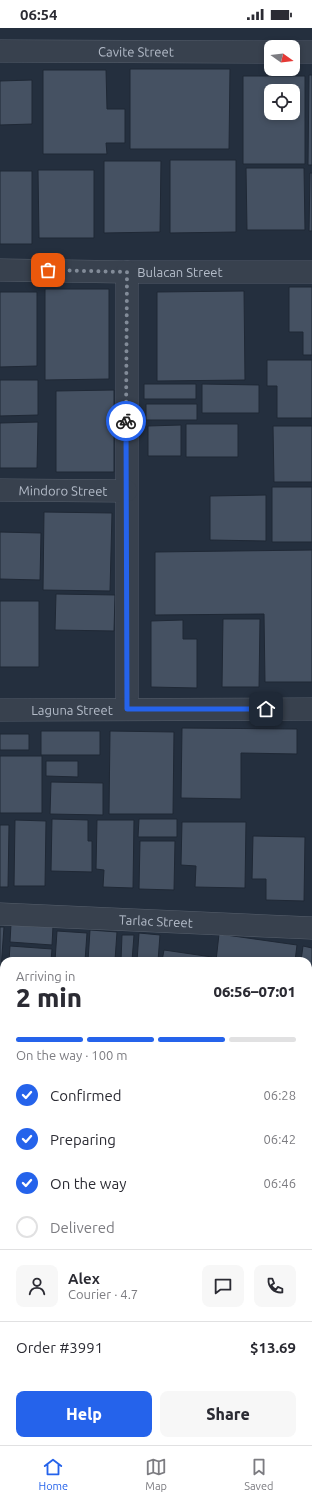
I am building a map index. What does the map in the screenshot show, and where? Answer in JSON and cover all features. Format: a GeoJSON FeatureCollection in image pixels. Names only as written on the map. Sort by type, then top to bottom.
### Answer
{"type":"FeatureCollection","features":[{"type":"Feature","properties":{"kind":"street","name":"Cavite Street"},"geometry":{"type":"LineString","coordinates":[[0,51],[264,52]]}},
{"type":"Feature","properties":{"kind":"street"},"geometry":{"type":"LineString","coordinates":[[300,52],[312,52]]}},
{"type":"Feature","properties":{"kind":"street","name":"Bulacan Street"},"geometry":{"type":"LineString","coordinates":[[0,270],[312,272]]}},
{"type":"Feature","properties":{"kind":"street"},"geometry":{"type":"LineString","coordinates":[[127,272],[127,709]]}},
{"type":"Feature","properties":{"kind":"street","name":"Mindoro Street"},"geometry":{"type":"LineString","coordinates":[[0,490],[126,491]]}},
{"type":"Feature","properties":{"kind":"street","name":"Laguna Street"},"geometry":{"type":"LineString","coordinates":[[0,710],[312,710]]}},
{"type":"Feature","properties":{"kind":"street","name":"Tarlac Street"},"geometry":{"type":"LineString","coordinates":[[0,914],[312,928]]}},
{"type":"Feature","properties":{"kind":"building"},"geometry":{"type":"Polygon","coordinates":[[[130,69],[230,69],[229,149],[130,149],[130,69]]]}},
{"type":"Feature","properties":{"kind":"building"},"geometry":{"type":"Polygon","coordinates":[[[43,70],[106,70],[107,109],[125,109],[125,143],[106,143],[107,154],[43,154],[43,70]]]}},
{"type":"Feature","properties":{"kind":"building"},"geometry":{"type":"Polygon","coordinates":[[[309,75],[312,75],[312,165],[308,165],[309,75]]]}},
{"type":"Feature","properties":{"kind":"building"},"geometry":{"type":"Polygon","coordinates":[[[243,76],[305,76],[305,164],[243,164],[243,76]]]}},
{"type":"Feature","properties":{"kind":"building"},"geometry":{"type":"Polygon","coordinates":[[[32,80],[32,124],[0,125],[0,81],[32,80]]]}},
{"type":"Feature","properties":{"kind":"building"},"geometry":{"type":"Polygon","coordinates":[[[170,160],[236,160],[236,232],[170,233],[170,160]]]}},
{"type":"Feature","properties":{"kind":"building"},"geometry":{"type":"Polygon","coordinates":[[[104,161],[161,161],[160,232],[104,233],[104,161]]]}},
{"type":"Feature","properties":{"kind":"building"},"geometry":{"type":"Polygon","coordinates":[[[246,168],[304,168],[305,230],[247,230],[246,168]]]}},
{"type":"Feature","properties":{"kind":"building"},"geometry":{"type":"Polygon","coordinates":[[[38,170],[94,170],[94,238],[39,238],[38,170]]]}},
{"type":"Feature","properties":{"kind":"building"},"geometry":{"type":"Polygon","coordinates":[[[0,171],[32,171],[32,244],[0,244],[0,171]]]}},
{"type":"Feature","properties":{"kind":"building"},"geometry":{"type":"Polygon","coordinates":[[[310,173],[312,173],[312,231],[309,231],[310,173]]]}},
{"type":"Feature","properties":{"kind":"building"},"geometry":{"type":"Polygon","coordinates":[[[289,287],[312,287],[312,355],[303,355],[303,332],[289,332],[289,287]]]}},
{"type":"Feature","properties":{"kind":"building"},"geometry":{"type":"Polygon","coordinates":[[[45,289],[109,289],[109,379],[45,380],[45,289]]]}},
{"type":"Feature","properties":{"kind":"building"},"geometry":{"type":"Polygon","coordinates":[[[244,291],[245,380],[157,381],[157,292],[244,291]]]}},
{"type":"Feature","properties":{"kind":"building"},"geometry":{"type":"Polygon","coordinates":[[[0,292],[37,292],[37,366],[0,367],[0,292]]]}},
{"type":"Feature","properties":{"kind":"building"},"geometry":{"type":"Polygon","coordinates":[[[267,360],[312,360],[312,418],[277,418],[277,386],[267,386],[267,360]]]}},
{"type":"Feature","properties":{"kind":"building"},"geometry":{"type":"Polygon","coordinates":[[[0,380],[38,380],[38,415],[0,416],[0,380]]]}},
{"type":"Feature","properties":{"kind":"building"},"geometry":{"type":"Polygon","coordinates":[[[144,384],[196,384],[196,399],[144,399],[144,384]]]}},
{"type":"Feature","properties":{"kind":"building"},"geometry":{"type":"Polygon","coordinates":[[[202,384],[259,385],[259,413],[202,413],[202,384]]]}},
{"type":"Feature","properties":{"kind":"building"},"geometry":{"type":"Polygon","coordinates":[[[114,390],[114,472],[56,472],[56,391],[114,390]]]}},
{"type":"Feature","properties":{"kind":"building"},"geometry":{"type":"Polygon","coordinates":[[[146,404],[197,404],[197,420],[146,420],[146,404]]]}},
{"type":"Feature","properties":{"kind":"building"},"geometry":{"type":"Polygon","coordinates":[[[38,422],[37,468],[0,468],[0,423],[38,422]]]}},
{"type":"Feature","properties":{"kind":"building"},"geometry":{"type":"Polygon","coordinates":[[[186,424],[238,424],[238,457],[186,457],[186,424]]]}},
{"type":"Feature","properties":{"kind":"building"},"geometry":{"type":"Polygon","coordinates":[[[181,425],[181,456],[148,456],[148,426],[181,425]]]}},
{"type":"Feature","properties":{"kind":"building"},"geometry":{"type":"Polygon","coordinates":[[[273,426],[312,426],[312,482],[274,482],[273,426]]]}},
{"type":"Feature","properties":{"kind":"building"},"geometry":{"type":"Polygon","coordinates":[[[272,487],[312,487],[312,542],[272,542],[272,487]]]}},
{"type":"Feature","properties":{"kind":"building"},"geometry":{"type":"Polygon","coordinates":[[[266,495],[266,541],[210,540],[210,496],[266,495]]]}},
{"type":"Feature","properties":{"kind":"building"},"geometry":{"type":"Polygon","coordinates":[[[44,512],[112,513],[110,591],[43,590],[44,512]]]}},
{"type":"Feature","properties":{"kind":"building"},"geometry":{"type":"Polygon","coordinates":[[[0,532],[41,533],[40,580],[0,579],[0,532]]]}},
{"type":"Feature","properties":{"kind":"building"},"geometry":{"type":"Polygon","coordinates":[[[312,550],[312,682],[265,682],[264,614],[155,615],[155,552],[312,550]]]}},
{"type":"Feature","properties":{"kind":"building"},"geometry":{"type":"Polygon","coordinates":[[[56,594],[115,595],[114,631],[55,630],[56,594]]]}},
{"type":"Feature","properties":{"kind":"building"},"geometry":{"type":"Polygon","coordinates":[[[0,601],[39,601],[39,667],[0,667],[0,601]]]}},
{"type":"Feature","properties":{"kind":"building"},"geometry":{"type":"Polygon","coordinates":[[[223,619],[260,619],[259,687],[222,687],[223,619]]]}},
{"type":"Feature","properties":{"kind":"building"},"geometry":{"type":"Polygon","coordinates":[[[183,620],[183,639],[197,639],[197,688],[151,687],[151,621],[183,620]]]}},
{"type":"Feature","properties":{"kind":"building"},"geometry":{"type":"Polygon","coordinates":[[[182,728],[297,729],[297,754],[241,753],[241,799],[181,798],[182,728]]]}},
{"type":"Feature","properties":{"kind":"building"},"geometry":{"type":"Polygon","coordinates":[[[41,731],[100,731],[100,755],[41,755],[41,731]]]}},
{"type":"Feature","properties":{"kind":"building"},"geometry":{"type":"Polygon","coordinates":[[[110,731],[174,732],[173,814],[109,814],[110,731]]]}},
{"type":"Feature","properties":{"kind":"building"},"geometry":{"type":"Polygon","coordinates":[[[0,734],[29,734],[29,750],[0,750],[0,734]]]}},
{"type":"Feature","properties":{"kind":"building"},"geometry":{"type":"Polygon","coordinates":[[[0,756],[42,756],[42,813],[0,813],[0,756]]]}},
{"type":"Feature","properties":{"kind":"building"},"geometry":{"type":"Polygon","coordinates":[[[46,761],[78,761],[78,777],[46,776],[46,761]]]}},
{"type":"Feature","properties":{"kind":"building"},"geometry":{"type":"Polygon","coordinates":[[[51,782],[103,783],[103,815],[50,814],[51,782]]]}},
{"type":"Feature","properties":{"kind":"building"},"geometry":{"type":"Polygon","coordinates":[[[52,819],[88,820],[88,841],[92,841],[92,872],[51,871],[52,819]]]}},
{"type":"Feature","properties":{"kind":"building"},"geometry":{"type":"Polygon","coordinates":[[[139,819],[177,819],[177,837],[138,837],[139,819]]]}},
{"type":"Feature","properties":{"kind":"building"},"geometry":{"type":"Polygon","coordinates":[[[15,820],[46,821],[45,886],[14,886],[15,820]]]}},
{"type":"Feature","properties":{"kind":"building"},"geometry":{"type":"Polygon","coordinates":[[[97,820],[134,820],[133,888],[103,887],[104,870],[96,869],[97,820]]]}},
{"type":"Feature","properties":{"kind":"building"},"geometry":{"type":"Polygon","coordinates":[[[182,822],[246,822],[245,888],[195,887],[196,866],[181,865],[182,822]]]}},
{"type":"Feature","properties":{"kind":"building"},"geometry":{"type":"Polygon","coordinates":[[[0,825],[9,825],[8,887],[0,887],[0,825]]]}},
{"type":"Feature","properties":{"kind":"building"},"geometry":{"type":"Polygon","coordinates":[[[253,836],[305,837],[304,901],[266,900],[266,879],[252,879],[253,836]]]}},
{"type":"Feature","properties":{"kind":"building"},"geometry":{"type":"Polygon","coordinates":[[[140,841],[175,841],[174,890],[139,889],[140,841]]]}},
{"type":"Feature","properties":{"kind":"building"},"geometry":{"type":"Polygon","coordinates":[[[11,924],[53,926],[52,945],[10,942],[11,924]]]}},
{"type":"Feature","properties":{"kind":"building"},"geometry":{"type":"Polygon","coordinates":[[[0,927],[4,927],[2,957],[0,957],[0,927]]]}},
{"type":"Feature","properties":{"kind":"building"},"geometry":{"type":"Polygon","coordinates":[[[90,930],[117,932],[115,957],[88,957],[90,930]]]}},
{"type":"Feature","properties":{"kind":"building"},"geometry":{"type":"Polygon","coordinates":[[[57,931],[87,933],[85,957],[55,957],[57,931]]]}},
{"type":"Feature","properties":{"kind":"building"},"geometry":{"type":"Polygon","coordinates":[[[139,933],[160,935],[158,957],[137,957],[139,933]]]}},
{"type":"Feature","properties":{"kind":"building"},"geometry":{"type":"Polygon","coordinates":[[[219,934],[297,945],[296,957],[216,957],[219,934]]]}},
{"type":"Feature","properties":{"kind":"building"},"geometry":{"type":"Polygon","coordinates":[[[122,935],[134,935],[132,957],[121,957],[122,935]]]}},
{"type":"Feature","properties":{"kind":"building"},"geometry":{"type":"Polygon","coordinates":[[[10,946],[52,949],[51,957],[9,957],[10,946]]]}},
{"type":"Feature","properties":{"kind":"building"},"geometry":{"type":"Polygon","coordinates":[[[303,946],[312,948],[312,957],[302,957],[303,946]]]}},
{"type":"Feature","properties":{"kind":"building"},"geometry":{"type":"Polygon","coordinates":[[[164,950],[212,957],[163,957],[164,950]]]}},
{"type":"Feature","properties":{"kind":"way so far"},"geometry":{"type":"LineString","coordinates":[[48,270],[127,272],[126,421]]}},
{"type":"Feature","properties":{"kind":"route"},"geometry":{"type":"LineString","coordinates":[[126,421],[127,709],[266,709]]}}]}
